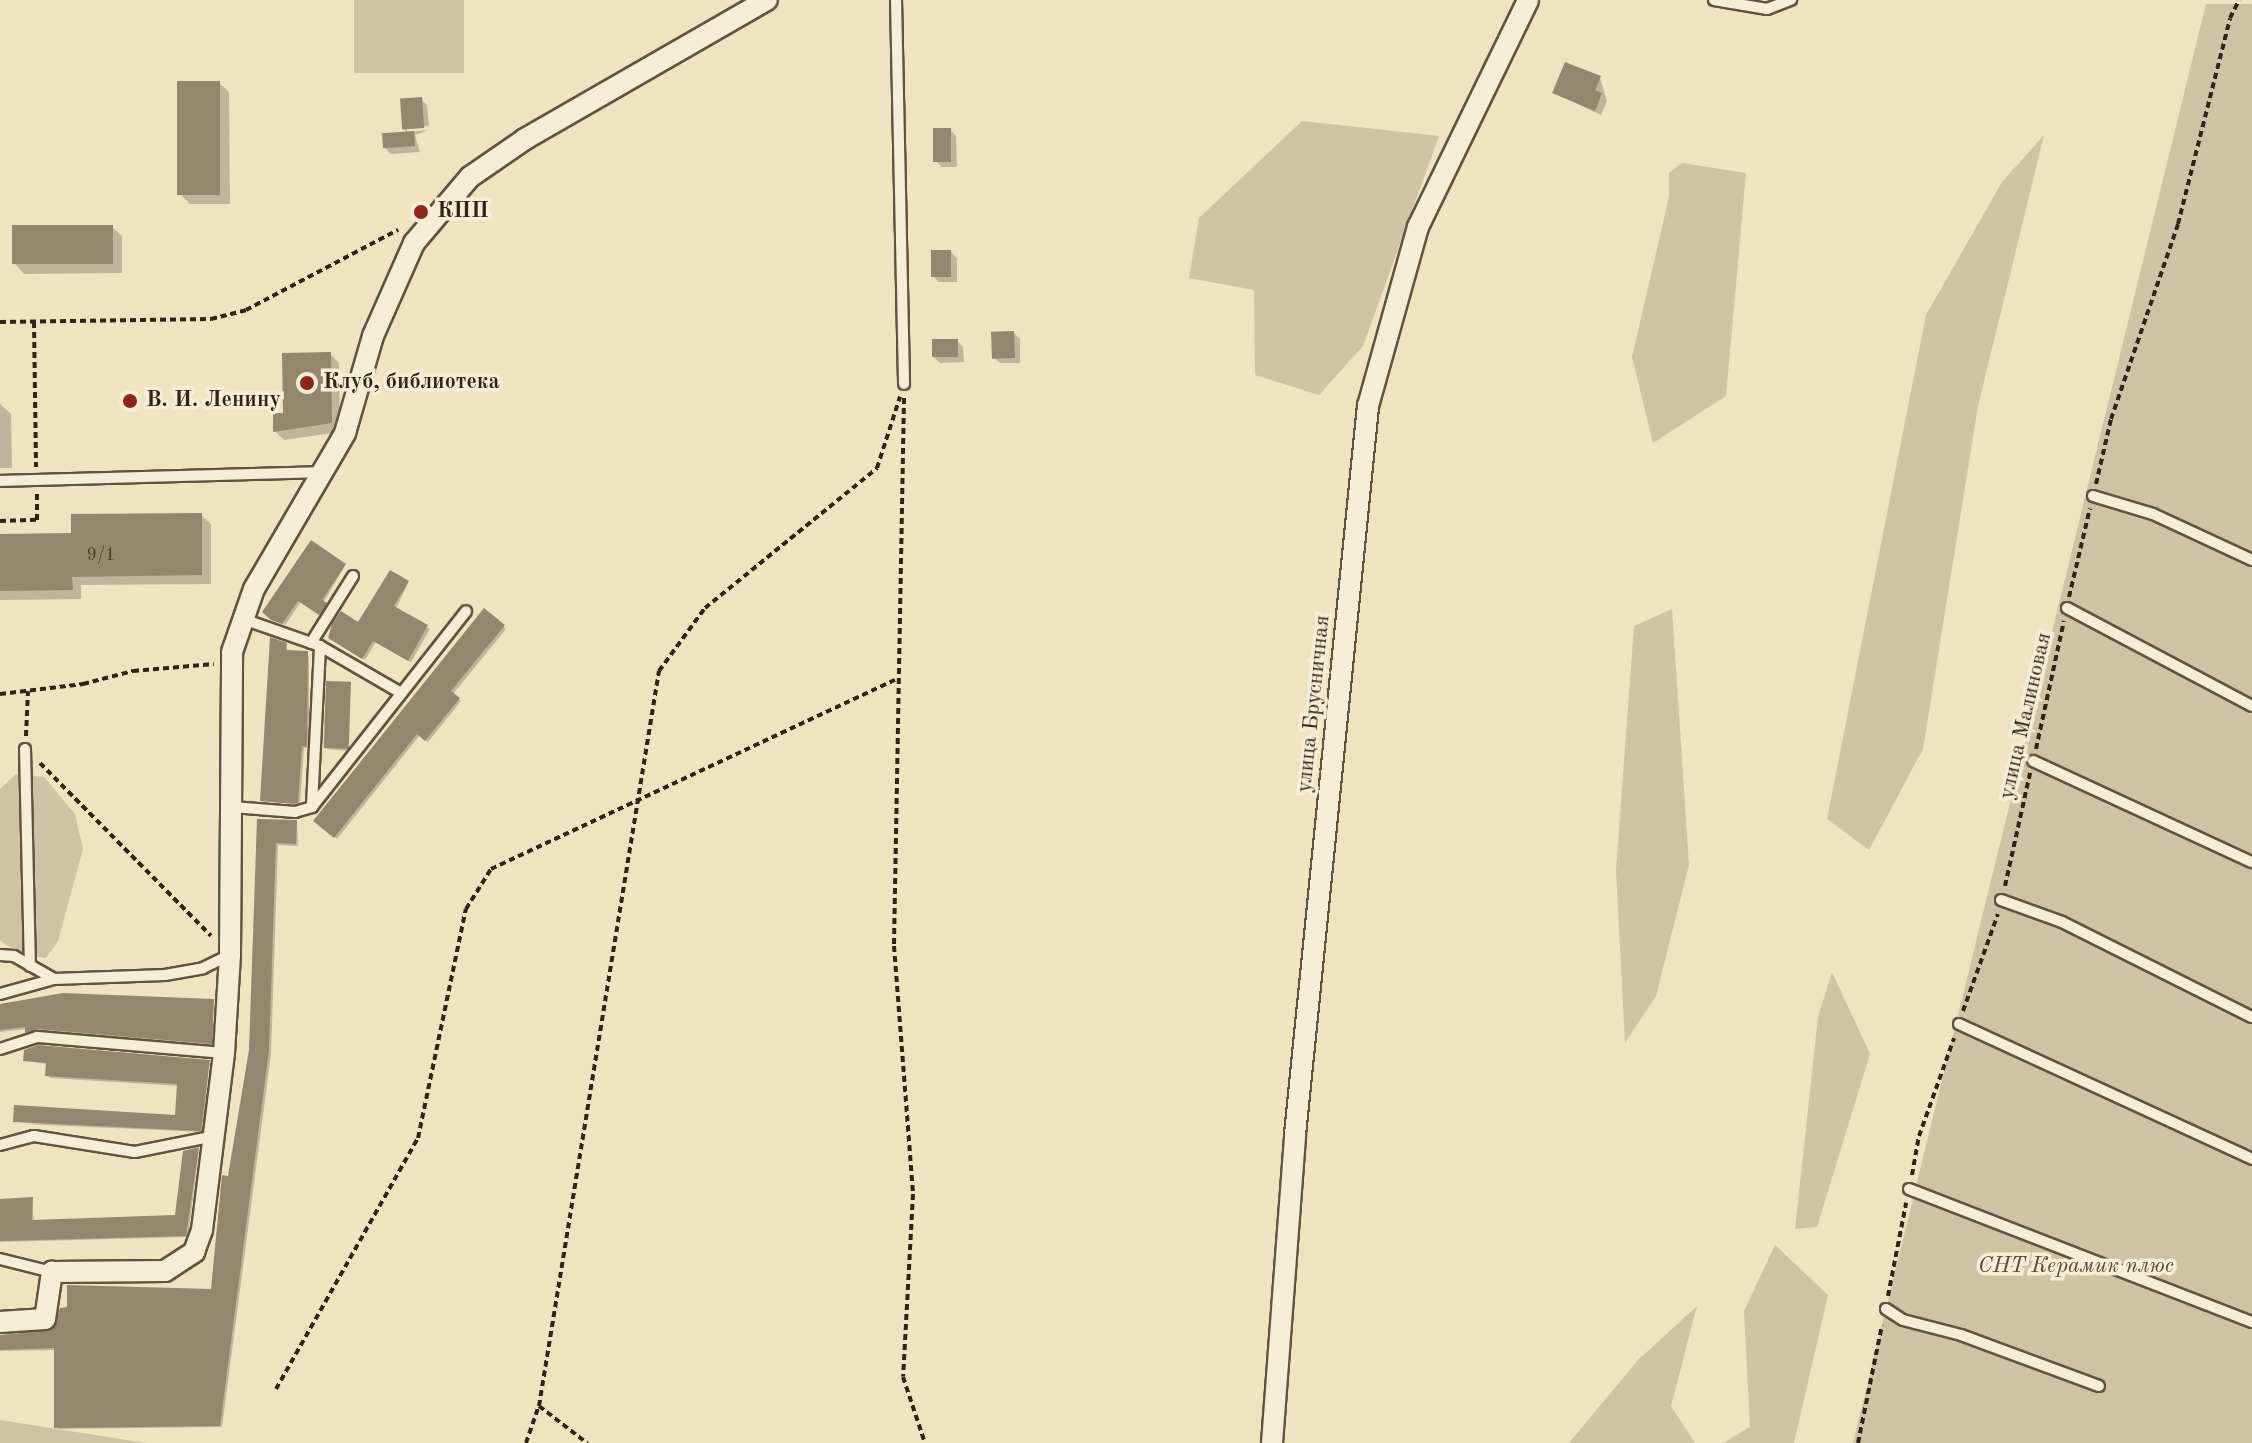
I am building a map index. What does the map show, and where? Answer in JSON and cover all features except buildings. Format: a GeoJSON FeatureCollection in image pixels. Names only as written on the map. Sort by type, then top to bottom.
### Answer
{"type":"FeatureCollection","features":[{"type":"Feature","properties":{"kind":"street"},"geometry":{"type":"LineString","coordinates":[[0,1322],[45,1319],[52,1272],[165,1271],[194,1252],[202,1230],[224,1053],[230,955],[232,662],[241,618],[345,433],[373,336],[414,243],[470,177],[525,139],[767,0]]}},
{"type":"Feature","properties":{"kind":"street","name":"улица Брусничная"},"geometry":{"type":"LineString","coordinates":[[1272,1443],[1296,1120],[1368,406],[1418,227],[1528,0]]}},
{"type":"Feature","properties":{"kind":"lane"},"geometry":{"type":"LineString","coordinates":[[896,0],[904,384]]}},
{"type":"Feature","properties":{"kind":"lane"},"geometry":{"type":"LineString","coordinates":[[1714,0],[1767,9],[1791,0]]}},
{"type":"Feature","properties":{"kind":"lane"},"geometry":{"type":"LineString","coordinates":[[0,481],[323,472]]}},
{"type":"Feature","properties":{"kind":"lane"},"geometry":{"type":"LineString","coordinates":[[2093,496],[2153,514],[2252,560]]}},
{"type":"Feature","properties":{"kind":"lane"},"geometry":{"type":"LineString","coordinates":[[312,807],[316,644],[353,576]]}},
{"type":"Feature","properties":{"kind":"lane"},"geometry":{"type":"LineString","coordinates":[[2067,608],[2252,706]]}},
{"type":"Feature","properties":{"kind":"lane"},"geometry":{"type":"LineString","coordinates":[[233,807],[295,812],[312,807],[466,611]]}},
{"type":"Feature","properties":{"kind":"lane"},"geometry":{"type":"LineString","coordinates":[[241,618],[316,644],[401,693]]}},
{"type":"Feature","properties":{"kind":"lane"},"geometry":{"type":"LineString","coordinates":[[25,749],[30,966]]}},
{"type":"Feature","properties":{"kind":"lane"},"geometry":{"type":"LineString","coordinates":[[2033,761],[2252,862]]}},
{"type":"Feature","properties":{"kind":"lane"},"geometry":{"type":"LineString","coordinates":[[2001,900],[2062,922],[2252,1017]]}},
{"type":"Feature","properties":{"kind":"lane"},"geometry":{"type":"LineString","coordinates":[[0,955],[54,979]]}},
{"type":"Feature","properties":{"kind":"lane"},"geometry":{"type":"LineString","coordinates":[[0,994],[54,979],[165,975],[230,955]]}},
{"type":"Feature","properties":{"kind":"lane"},"geometry":{"type":"LineString","coordinates":[[1959,1024],[2252,1159]]}},
{"type":"Feature","properties":{"kind":"lane"},"geometry":{"type":"LineString","coordinates":[[0,1049],[37,1037],[224,1053]]}},
{"type":"Feature","properties":{"kind":"lane"},"geometry":{"type":"LineString","coordinates":[[0,1145],[34,1136],[135,1152],[215,1136]]}},
{"type":"Feature","properties":{"kind":"lane"},"geometry":{"type":"LineString","coordinates":[[1909,1189],[2252,1322]]}},
{"type":"Feature","properties":{"kind":"lane"},"geometry":{"type":"LineString","coordinates":[[0,1259],[52,1272]]}},
{"type":"Feature","properties":{"kind":"lane"},"geometry":{"type":"LineString","coordinates":[[1886,1309],[1903,1320],[1961,1335],[2099,1386]]}},
{"type":"Feature","properties":{"kind":"path","name":"улица Малиновая"},"geometry":{"type":"LineString","coordinates":[[1858,1443],[1919,1136],[2001,900],[2111,419],[2178,224],[2230,18],[2239,0]]}},
{"type":"Feature","properties":{"kind":"path"},"geometry":{"type":"LineString","coordinates":[[0,322],[211,319],[246,310],[412,223],[438,217]]}},
{"type":"Feature","properties":{"kind":"path"},"geometry":{"type":"LineString","coordinates":[[0,521],[37,520],[34,322]]}},
{"type":"Feature","properties":{"kind":"path"},"geometry":{"type":"LineString","coordinates":[[904,384],[894,946],[913,1194],[903,1377],[925,1443]]}},
{"type":"Feature","properties":{"kind":"path"},"geometry":{"type":"LineString","coordinates":[[526,1443],[539,1406],[659,671],[705,608],[877,468],[904,384]]}},
{"type":"Feature","properties":{"kind":"path"},"geometry":{"type":"LineString","coordinates":[[0,694],[133,671],[232,662]]}},
{"type":"Feature","properties":{"kind":"path"},"geometry":{"type":"LineString","coordinates":[[276,1389],[418,1138],[466,909],[491,869],[897,679]]}},
{"type":"Feature","properties":{"kind":"path"},"geometry":{"type":"LineString","coordinates":[[28,691],[25,749],[230,955]]}},
{"type":"Feature","properties":{"kind":"path"},"geometry":{"type":"LineString","coordinates":[[539,1406],[587,1443]]}},
{"type":"Feature","properties":{"kind":"green space"},"geometry":{"type":"Polygon","coordinates":[[[354,0],[464,0],[464,73],[354,73],[354,0]]]}},
{"type":"Feature","properties":{"kind":"green space","name":"СНТ Керамик плюс"},"geometry":{"type":"Polygon","coordinates":[[[2206,4],[2252,4],[2252,1443],[1853,1443],[2206,4]]]}},
{"type":"Feature","properties":{"kind":"green space"},"geometry":{"type":"Polygon","coordinates":[[[1302,121],[1439,136],[1363,346],[1319,395],[1255,375],[1254,290],[1189,278],[1199,218],[1302,121]]]}},
{"type":"Feature","properties":{"kind":"green space"},"geometry":{"type":"Polygon","coordinates":[[[2044,135],[1978,406],[1923,749],[1869,850],[1827,819],[1926,315],[2002,182],[2044,135]]]}},
{"type":"Feature","properties":{"kind":"green space"},"geometry":{"type":"Polygon","coordinates":[[[1682,163],[1746,173],[1726,396],[1653,443],[1632,357],[1669,197],[1669,173],[1682,163]]]}},
{"type":"Feature","properties":{"kind":"green space"},"geometry":{"type":"Polygon","coordinates":[[[1672,609],[1689,865],[1656,996],[1625,1043],[1616,870],[1634,626],[1672,609]]]}},
{"type":"Feature","properties":{"kind":"green space"},"geometry":{"type":"Polygon","coordinates":[[[16,774],[44,777],[75,814],[83,849],[58,941],[46,958],[25,955],[0,941],[0,789],[16,774]]]}},
{"type":"Feature","properties":{"kind":"green space"},"geometry":{"type":"Polygon","coordinates":[[[1832,972],[1870,1054],[1817,1227],[1795,1229],[1818,1017],[1832,972]]]}},
{"type":"Feature","properties":{"kind":"green space"},"geometry":{"type":"Polygon","coordinates":[[[1775,1245],[1828,1295],[1794,1443],[1723,1443],[1750,1427],[1744,1311],[1775,1245]]]}},
{"type":"Feature","properties":{"kind":"green space"},"geometry":{"type":"Polygon","coordinates":[[[1697,1306],[1671,1406],[1695,1443],[1569,1443],[1638,1360],[1697,1306]]]}},
{"type":"Feature","properties":{"kind":"green space"},"geometry":{"type":"Polygon","coordinates":[[[0,1420],[146,1443],[0,1443],[0,1420]]]}},
{"type":"Feature","properties":{"kind":"place","name":"КПП"},"geometry":{"type":"Point","coordinates":[421,212]}},
{"type":"Feature","properties":{"kind":"place","name":"Клуб, библиотека"},"geometry":{"type":"Point","coordinates":[307,383]}},
{"type":"Feature","properties":{"kind":"place","name":"В. И. Ленину"},"geometry":{"type":"Point","coordinates":[130,401]}}]}
